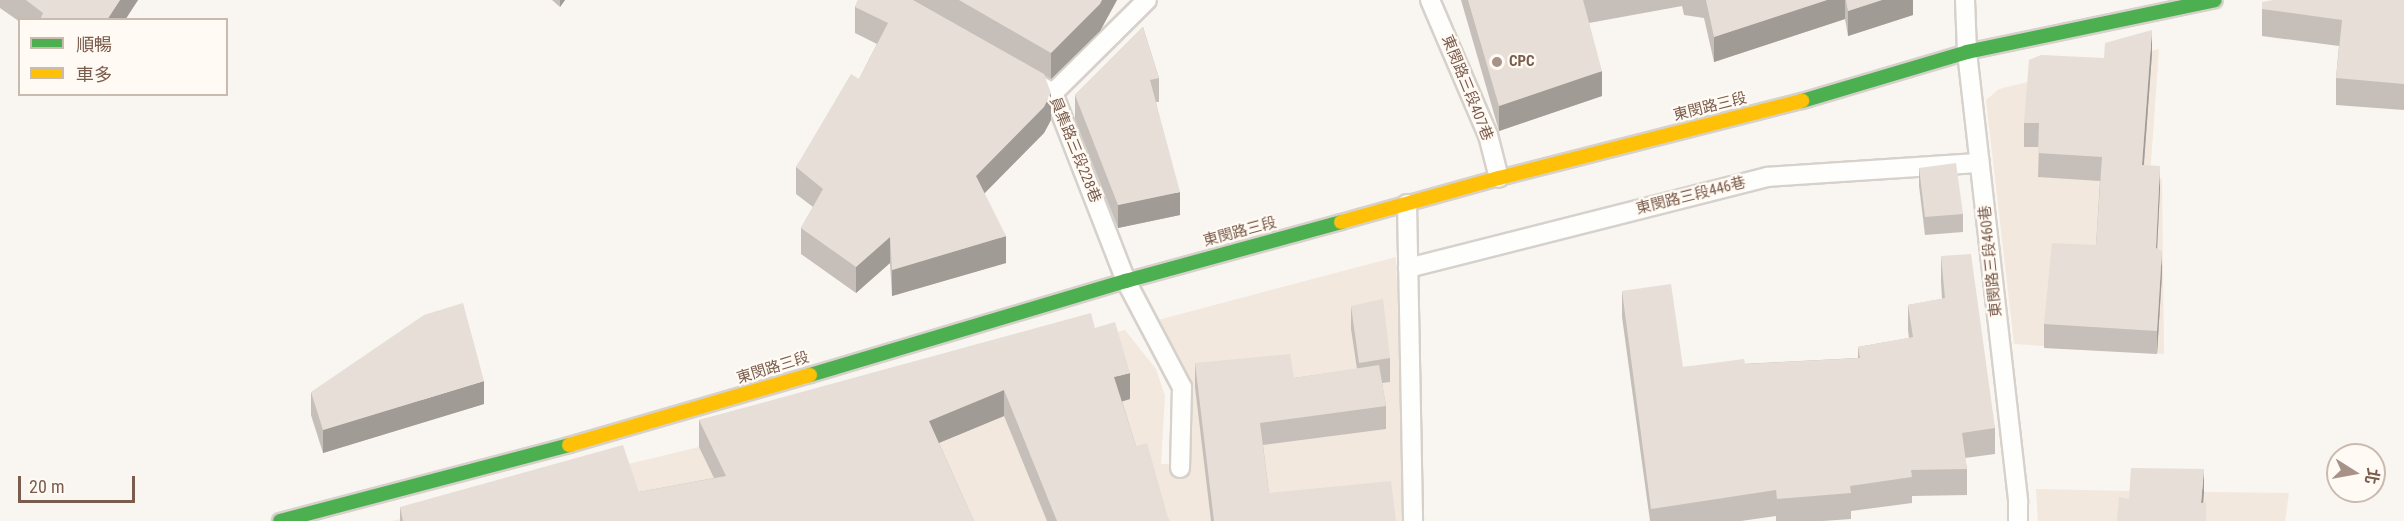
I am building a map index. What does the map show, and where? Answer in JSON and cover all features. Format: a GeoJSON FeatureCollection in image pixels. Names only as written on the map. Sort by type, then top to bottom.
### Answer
{"type":"FeatureCollection","features":[{"type":"Feature","properties":{"kind":"main road","name":"東閔路三段"},"geometry":{"type":"LineString","coordinates":[[280,521],[599,437],[1126,280],[1499,178],[1805,100],[1967,52],[2215,0]]}},
{"type":"Feature","properties":{"kind":"lane"},"geometry":{"type":"LineString","coordinates":[[1053,93],[1147,0]]}},
{"type":"Feature","properties":{"kind":"lane","name":"東閔路三段407巷"},"geometry":{"type":"LineString","coordinates":[[1430,0],[1488,135],[1499,178]]}},
{"type":"Feature","properties":{"kind":"lane","name":"東閔路三段460巷"},"geometry":{"type":"LineString","coordinates":[[1965,0],[1967,52],[2017,490],[2018,521]]}},
{"type":"Feature","properties":{"kind":"lane","name":"員集路三段228巷"},"geometry":{"type":"LineString","coordinates":[[1012,70],[1053,93],[1126,280],[1182,387],[1180,468]]}},
{"type":"Feature","properties":{"kind":"lane","name":"東閔路三段446巷"},"geometry":{"type":"LineString","coordinates":[[1408,268],[1767,177],[1980,163]]}},
{"type":"Feature","properties":{"kind":"lane"},"geometry":{"type":"LineString","coordinates":[[1407,204],[1413,521]]}},
{"type":"Feature","properties":{"kind":"shaded area"},"geometry":{"type":"Polygon","coordinates":[[[2159,49],[2150,176],[2162,179],[2164,354],[2014,344],[1986,100],[1999,89],[2159,49]]]}},
{"type":"Feature","properties":{"kind":"shaded area"},"geometry":{"type":"Polygon","coordinates":[[[1396,257],[1404,521],[392,521],[699,447],[1125,330],[1156,369],[1165,396],[1161,464],[1188,465],[1191,407],[1184,369],[1158,320],[1396,257]]]}},
{"type":"Feature","properties":{"kind":"shaded area"},"geometry":{"type":"Polygon","coordinates":[[[2036,489],[2289,493],[2285,521],[2038,521],[2036,489]]]}},
{"type":"Feature","properties":{"kind":"building"},"geometry":{"type":"Polygon","coordinates":[[[26,0],[120,0],[108,18],[41,18],[43,13],[26,0]]]}},
{"type":"Feature","properties":{"kind":"building"},"geometry":{"type":"Polygon","coordinates":[[[858,0],[913,0],[1044,74],[1051,93],[1044,107],[976,176],[1006,236],[892,270],[890,237],[856,267],[801,228],[823,189],[796,167],[851,74],[859,79],[888,23],[855,7],[858,0]]]}},
{"type":"Feature","properties":{"kind":"building"},"geometry":{"type":"Polygon","coordinates":[[[959,0],[1102,0],[1051,53],[959,0]]]}},
{"type":"Feature","properties":{"kind":"building"},"geometry":{"type":"Polygon","coordinates":[[[1468,0],[1583,0],[1602,71],[1499,106],[1468,0]]]}},
{"type":"Feature","properties":{"kind":"building"},"geometry":{"type":"Polygon","coordinates":[[[1706,0],[1827,0],[1714,37],[1706,0]]]}},
{"type":"Feature","properties":{"kind":"building"},"geometry":{"type":"Polygon","coordinates":[[[1846,0],[1882,0],[1848,11],[1846,0]]]}},
{"type":"Feature","properties":{"kind":"building"},"geometry":{"type":"Polygon","coordinates":[[[2273,0],[2404,0],[2404,84],[2336,78],[2342,20],[2262,9],[2262,2],[2273,0]]]}},
{"type":"Feature","properties":{"kind":"building"},"geometry":{"type":"Polygon","coordinates":[[[1143,27],[1159,78],[1150,80],[1180,192],[1118,205],[1075,95],[1143,27]]]}},
{"type":"Feature","properties":{"kind":"building"},"geometry":{"type":"Polygon","coordinates":[[[2152,30],[2142,165],[2160,166],[2156,248],[2162,251],[2157,331],[2044,324],[2052,243],[2096,245],[2102,157],[2038,153],[2039,123],[2024,123],[2029,60],[2041,55],[2104,58],[2105,43],[2152,30]]]}},
{"type":"Feature","properties":{"kind":"building"},"geometry":{"type":"Polygon","coordinates":[[[1956,163],[1963,214],[1925,217],[1919,168],[1956,163]]]}},
{"type":"Feature","properties":{"kind":"building"},"geometry":{"type":"Polygon","coordinates":[[[1971,254],[1995,428],[1962,433],[1967,469],[1911,470],[1912,477],[1850,486],[1851,493],[1777,499],[1776,490],[1651,509],[1622,291],[1671,284],[1683,367],[1744,359],[1745,364],[1860,358],[1858,347],[1913,337],[1908,305],[1945,298],[1941,256],[1971,254]]]}},
{"type":"Feature","properties":{"kind":"building"},"geometry":{"type":"Polygon","coordinates":[[[1383,299],[1390,358],[1359,363],[1351,306],[1383,299]]]}},
{"type":"Feature","properties":{"kind":"building"},"geometry":{"type":"Polygon","coordinates":[[[463,303],[484,381],[323,430],[311,392],[424,315],[463,303]]]}},
{"type":"Feature","properties":{"kind":"building"},"geometry":{"type":"Polygon","coordinates":[[[1091,313],[1095,328],[1115,322],[1130,373],[1114,377],[1136,446],[1147,443],[1169,521],[1057,521],[1004,390],[929,421],[974,521],[403,521],[400,507],[623,445],[639,492],[726,476],[699,420],[1091,313]]]}},
{"type":"Feature","properties":{"kind":"building"},"geometry":{"type":"Polygon","coordinates":[[[1290,354],[1294,378],[1379,365],[1386,406],[1260,423],[1269,493],[1391,481],[1396,521],[1214,521],[1195,363],[1290,354]]]}},
{"type":"Feature","properties":{"kind":"building"},"geometry":{"type":"Polygon","coordinates":[[[2131,468],[2204,469],[2201,503],[2206,502],[2206,521],[2117,521],[2119,497],[2129,499],[2131,468]]]}},
{"type":"Feature","properties":{"kind":"traffic: fast"},"geometry":{"type":"LineString","coordinates":[[1802,101],[1967,52],[2215,0]]}},
{"type":"Feature","properties":{"kind":"traffic: fast"},"geometry":{"type":"LineString","coordinates":[[810,375],[1126,281],[1341,222]]}},
{"type":"Feature","properties":{"kind":"traffic: fast"},"geometry":{"type":"LineString","coordinates":[[280,521],[569,445]]}},
{"type":"Feature","properties":{"kind":"traffic: slow"},"geometry":{"type":"LineString","coordinates":[[1341,222],[1499,178],[1802,101]]}},
{"type":"Feature","properties":{"kind":"traffic: slow"},"geometry":{"type":"LineString","coordinates":[[569,445],[810,375]]}},
{"type":"Feature","properties":{"kind":"place","name":"CPC"},"geometry":{"type":"Point","coordinates":[1497,62]}}]}
